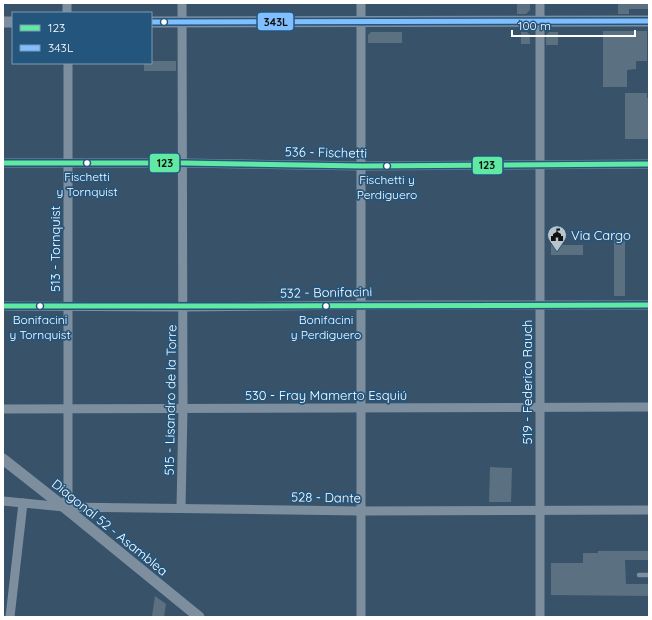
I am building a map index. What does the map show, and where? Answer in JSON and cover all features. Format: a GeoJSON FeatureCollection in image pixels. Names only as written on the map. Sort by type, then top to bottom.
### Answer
{"type":"FeatureCollection","features":[{"type":"Feature","properties":{"kind":"street","name":"515 - Lisandro de la Torre"},"geometry":{"type":"LineString","coordinates":[[181,508],[184,163],[182,3]]}},
{"type":"Feature","properties":{"kind":"street"},"geometry":{"type":"LineString","coordinates":[[361,3],[361,617]]}},
{"type":"Feature","properties":{"kind":"street","name":"519 - Federico Rauch"},"geometry":{"type":"LineString","coordinates":[[540,3],[540,617]]}},
{"type":"Feature","properties":{"kind":"street"},"geometry":{"type":"LineString","coordinates":[[152,22],[649,21]]}},
{"type":"Feature","properties":{"kind":"street","name":"513 - Tornquist"},"geometry":{"type":"LineString","coordinates":[[64,507],[68,498],[68,64]]}},
{"type":"Feature","properties":{"kind":"street","name":"536 - Fischetti"},"geometry":{"type":"LineString","coordinates":[[3,164],[184,163],[362,166],[649,164]]}},
{"type":"Feature","properties":{"kind":"street","name":"532 - Bonifacini"},"geometry":{"type":"LineString","coordinates":[[3,306],[183,307],[360,304],[649,306]]}},
{"type":"Feature","properties":{"kind":"street","name":"530 - Fray Mamerto Esquiú"},"geometry":{"type":"LineString","coordinates":[[3,409],[649,407]]}},
{"type":"Feature","properties":{"kind":"street","name":"Diagonal 52 - Asamblea"},"geometry":{"type":"LineString","coordinates":[[3,459],[199,617]]}},
{"type":"Feature","properties":{"kind":"street","name":"528 - Dante"},"geometry":{"type":"LineString","coordinates":[[3,500],[64,507],[360,511],[649,510]]}},
{"type":"Feature","properties":{"kind":"street"},"geometry":{"type":"LineString","coordinates":[[10,617],[23,503]]}},
{"type":"Feature","properties":{"kind":"lane"},"geometry":{"type":"LineString","coordinates":[[639,575],[649,575]]}},
{"type":"Feature","properties":{"kind":"building"},"geometry":{"type":"Polygon","coordinates":[[[517,3],[530,3],[530,10],[526,14],[517,14],[517,3]]]}},
{"type":"Feature","properties":{"kind":"building"},"geometry":{"type":"Polygon","coordinates":[[[618,3],[649,3],[649,9],[629,9],[629,14],[618,14],[618,3]]]}},
{"type":"Feature","properties":{"kind":"building"},"geometry":{"type":"Polygon","coordinates":[[[603,31],[647,31],[647,61],[636,61],[636,69],[627,70],[627,87],[603,87],[603,31]]]}},
{"type":"Feature","properties":{"kind":"building"},"geometry":{"type":"Polygon","coordinates":[[[371,32],[402,32],[402,43],[368,43],[368,35],[371,32]]]}},
{"type":"Feature","properties":{"kind":"building"},"geometry":{"type":"Polygon","coordinates":[[[521,32],[527,32],[530,35],[530,44],[521,44],[521,32]]]}},
{"type":"Feature","properties":{"kind":"building"},"geometry":{"type":"Polygon","coordinates":[[[549,32],[558,32],[558,45],[546,45],[546,35],[549,32]]]}},
{"type":"Feature","properties":{"kind":"building"},"geometry":{"type":"Polygon","coordinates":[[[152,61],[176,61],[176,71],[144,71],[144,64],[152,64],[152,61]]]}},
{"type":"Feature","properties":{"kind":"building"},"geometry":{"type":"Polygon","coordinates":[[[625,93],[647,93],[647,98],[649,98],[649,139],[625,139],[625,93]]]}},
{"type":"Feature","properties":{"kind":"building"},"geometry":{"type":"Polygon","coordinates":[[[614,234],[625,234],[625,296],[614,296],[614,234]]]}},
{"type":"Feature","properties":{"kind":"building"},"geometry":{"type":"Polygon","coordinates":[[[551,245],[583,245],[583,255],[551,255],[551,245]]]}},
{"type":"Feature","properties":{"kind":"building"},"geometry":{"type":"Polygon","coordinates":[[[490,467],[512,468],[511,502],[489,502],[490,467]]]}},
{"type":"Feature","properties":{"kind":"building"},"geometry":{"type":"Polygon","coordinates":[[[598,551],[649,551],[649,560],[625,560],[626,584],[649,584],[649,596],[551,595],[551,563],[583,563],[583,553],[598,553],[598,551]]]}},
{"type":"Feature","properties":{"kind":"building"},"geometry":{"type":"Polygon","coordinates":[[[155,596],[166,604],[164,617],[152,616],[155,596]]]}},
{"type":"Feature","properties":{"kind":"transit line","name":"343L"},"geometry":{"type":"LineString","coordinates":[[152,22],[649,21]]}},
{"type":"Feature","properties":{"kind":"transit line","name":"123"},"geometry":{"type":"LineString","coordinates":[[3,163],[184,163],[362,166],[649,164]]}},
{"type":"Feature","properties":{"kind":"transit line","name":"123"},"geometry":{"type":"LineString","coordinates":[[3,306],[649,305]]}},
{"type":"Feature","properties":{"kind":"place","name":"Fischetti y Tornquist"},"geometry":{"type":"Point","coordinates":[87,163]}},
{"type":"Feature","properties":{"kind":"place","name":"Fischetti y Perdiguero"},"geometry":{"type":"Point","coordinates":[387,166]}},
{"type":"Feature","properties":{"kind":"place","name":"Via Cargo"},"geometry":{"type":"Point","coordinates":[557,252]}},
{"type":"Feature","properties":{"kind":"place","name":"Bonifacini y Tornquist"},"geometry":{"type":"Point","coordinates":[40,306]}},
{"type":"Feature","properties":{"kind":"place","name":"Bonifacini y Perdiguero"},"geometry":{"type":"Point","coordinates":[326,306]}}]}
